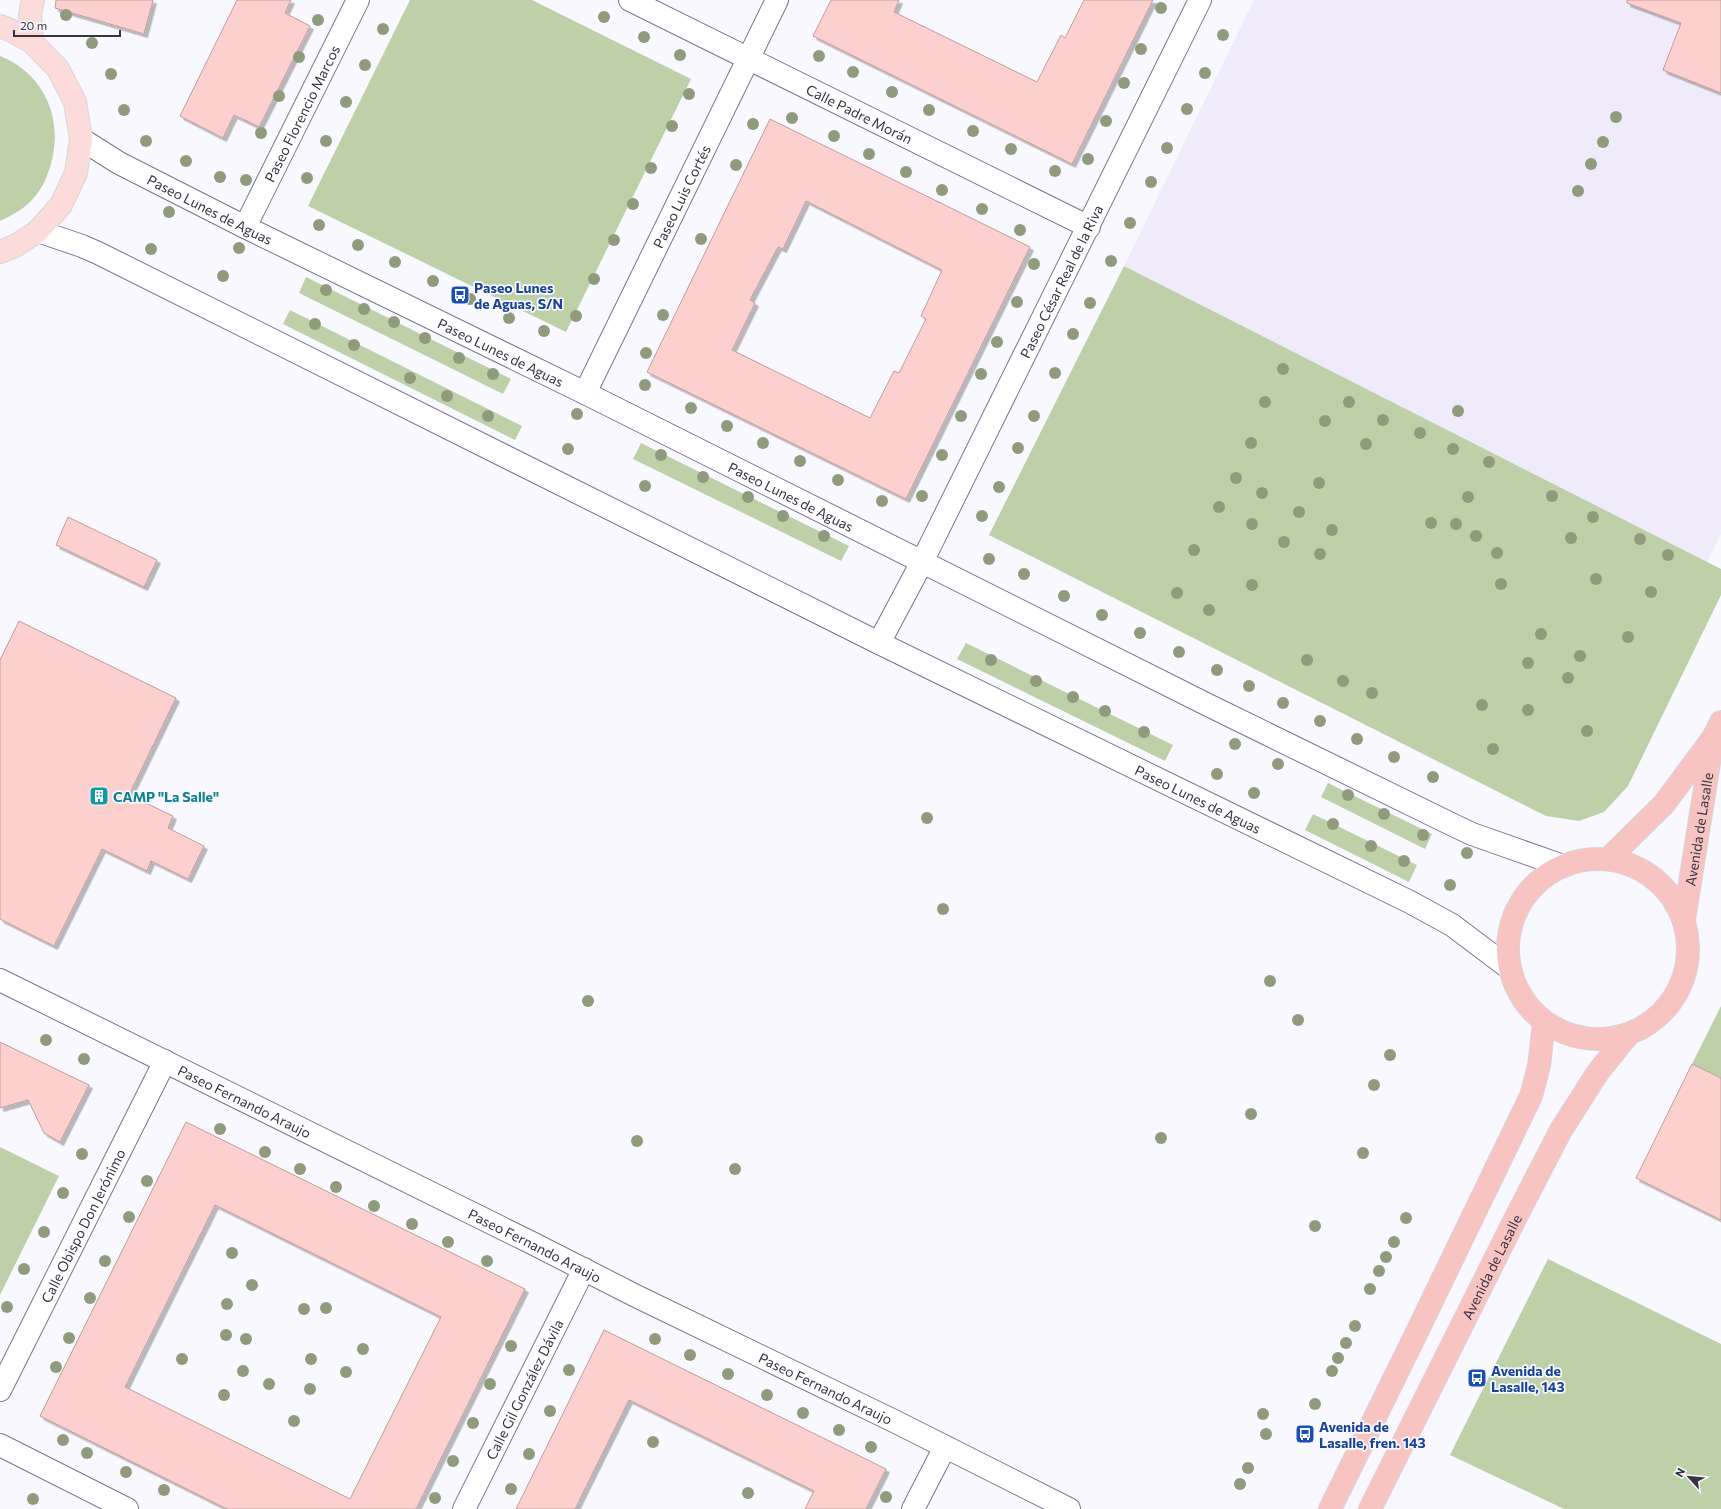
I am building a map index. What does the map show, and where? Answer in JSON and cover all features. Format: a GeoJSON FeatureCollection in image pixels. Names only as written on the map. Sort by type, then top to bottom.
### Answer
{"type":"FeatureCollection","features":[{"type":"Feature","properties":{"kind":"highway","name":"Avenida de Lasalle"},"geometry":{"type":"LineString","coordinates":[[1608,859],[1664,804],[1717,730]]}},
{"type":"Feature","properties":{"kind":"highway","name":"Avenida de Lasalle"},"geometry":{"type":"LineString","coordinates":[[1684,920],[1717,730]]}},
{"type":"Feature","properties":{"kind":"highway"},"geometry":{"type":"LineString","coordinates":[[1585,859],[1608,859],[1641,869],[1668,891],[1684,920],[1689,948],[1685,976],[1672,1002],[1653,1022],[1628,1035],[1584,1039],[1544,1022],[1528,1007],[1516,989],[1509,968],[1510,927],[1530,890],[1563,866],[1585,859]]}},
{"type":"Feature","properties":{"kind":"highway"},"geometry":{"type":"LineString","coordinates":[[1330,1509],[1531,1096],[1539,1066],[1544,1022]]}},
{"type":"Feature","properties":{"kind":"highway","name":"Avenida de Lasalle"},"geometry":{"type":"LineString","coordinates":[[1370,1509],[1514,1220],[1562,1130],[1598,1072],[1628,1035]]}},
{"type":"Feature","properties":{"kind":"main road"},"geometry":{"type":"LineString","coordinates":[[32,42],[30,14],[33,0]]}},
{"type":"Feature","properties":{"kind":"main road"},"geometry":{"type":"LineString","coordinates":[[0,26],[32,42],[58,68],[75,102],[81,138],[76,173],[61,205],[38,231],[15,246],[0,252]]}},
{"type":"Feature","properties":{"kind":"street","name":"Paseo Florencio Marcos"},"geometry":{"type":"LineString","coordinates":[[245,227],[358,0]]}},
{"type":"Feature","properties":{"kind":"street","name":"Calle Padre Morán"},"geometry":{"type":"LineString","coordinates":[[630,0],[1089,227]]}},
{"type":"Feature","properties":{"kind":"street","name":"Paseo Luis Cortés"},"geometry":{"type":"LineString","coordinates":[[585,393],[777,0]]}},
{"type":"Feature","properties":{"kind":"street","name":"Paseo César Real de la Riva"},"geometry":{"type":"LineString","coordinates":[[922,562],[1200,0]]}},
{"type":"Feature","properties":{"kind":"street","name":"Paseo Lunes de Aguas"},"geometry":{"type":"LineString","coordinates":[[81,138],[119,163],[245,227],[585,393],[922,562],[1472,834],[1563,866]]}},
{"type":"Feature","properties":{"kind":"street","name":"Paseo Lunes de Aguas"},"geometry":{"type":"LineString","coordinates":[[38,231],[93,251],[879,643],[1410,902],[1452,925],[1509,968]]}},
{"type":"Feature","properties":{"kind":"street"},"geometry":{"type":"LineString","coordinates":[[879,643],[922,562]]}},
{"type":"Feature","properties":{"kind":"street","name":"Paseo Fernando Araujo"},"geometry":{"type":"LineString","coordinates":[[0,980],[1069,1509]]}},
{"type":"Feature","properties":{"kind":"street","name":"Calle Obispo Don Jerónimo"},"geometry":{"type":"LineString","coordinates":[[0,1390],[165,1061]]}},
{"type":"Feature","properties":{"kind":"street","name":"Calle Gil González Dávila"},"geometry":{"type":"LineString","coordinates":[[464,1509],[584,1269]]}},
{"type":"Feature","properties":{"kind":"street"},"geometry":{"type":"LineString","coordinates":[[0,1445],[127,1509]]}},
{"type":"Feature","properties":{"kind":"street"},"geometry":{"type":"LineString","coordinates":[[913,1509],[944,1447]]}},
{"type":"Feature","properties":{"kind":"shaded area"},"geometry":{"type":"Polygon","coordinates":[[[1254,0],[1721,0],[1721,534],[1707,562],[1124,266],[1254,0]]]}},
{"type":"Feature","properties":{"kind":"green space"},"geometry":{"type":"Polygon","coordinates":[[[410,0],[532,0],[691,79],[566,332],[308,206],[410,0]]]}},
{"type":"Feature","properties":{"kind":"green space"},"geometry":{"type":"Polygon","coordinates":[[[0,56],[17,65],[30,76],[41,89],[49,104],[55,138],[53,155],[48,173],[39,191],[24,207],[0,221],[0,56]]]}},
{"type":"Feature","properties":{"kind":"green space"},"geometry":{"type":"Polygon","coordinates":[[[1124,266],[1721,569],[1721,595],[1628,786],[1604,812],[1579,821],[1546,816],[989,535],[1124,266]]]}},
{"type":"Feature","properties":{"kind":"green space"},"geometry":{"type":"Polygon","coordinates":[[[306,277],[511,379],[503,394],[299,293],[306,277]]]}},
{"type":"Feature","properties":{"kind":"green space"},"geometry":{"type":"Polygon","coordinates":[[[290,310],[522,426],[515,440],[283,324],[290,310]]]}},
{"type":"Feature","properties":{"kind":"green space"},"geometry":{"type":"Polygon","coordinates":[[[641,443],[849,546],[841,561],[633,459],[641,443]]]}},
{"type":"Feature","properties":{"kind":"green space"},"geometry":{"type":"Polygon","coordinates":[[[966,643],[1173,745],[1165,761],[957,659],[966,643]]]}},
{"type":"Feature","properties":{"kind":"green space"},"geometry":{"type":"Polygon","coordinates":[[[1328,783],[1432,834],[1425,849],[1321,797],[1328,783]]]}},
{"type":"Feature","properties":{"kind":"green space"},"geometry":{"type":"Polygon","coordinates":[[[1313,814],[1417,865],[1409,882],[1305,830],[1313,814]]]}},
{"type":"Feature","properties":{"kind":"green space"},"geometry":{"type":"Polygon","coordinates":[[[1721,1006],[1721,1078],[1692,1064],[1721,1006]]]}},
{"type":"Feature","properties":{"kind":"green space"},"geometry":{"type":"Polygon","coordinates":[[[0,1147],[59,1176],[0,1295],[0,1147]]]}},
{"type":"Feature","properties":{"kind":"green space"},"geometry":{"type":"Polygon","coordinates":[[[1548,1259],[1721,1344],[1721,1509],[1564,1509],[1450,1455],[1548,1259]]]}},
{"type":"Feature","properties":{"kind":"building"},"geometry":{"type":"Polygon","coordinates":[[[56,0],[153,0],[144,34],[55,8],[56,0]]]}},
{"type":"Feature","properties":{"kind":"building"},"geometry":{"type":"Polygon","coordinates":[[[237,0],[291,0],[285,13],[310,26],[259,127],[234,115],[223,138],[180,116],[237,0]]]}},
{"type":"Feature","properties":{"kind":"building"},"geometry":{"type":"Polygon","coordinates":[[[831,0],[899,0],[894,12],[1037,82],[1061,35],[1065,38],[1084,0],[1153,0],[1072,164],[813,36],[831,0]]]}},
{"type":"Feature","properties":{"kind":"building"},"geometry":{"type":"Polygon","coordinates":[[[1627,0],[1721,0],[1721,93],[1663,70],[1681,23],[1627,3],[1627,0]]]}},
{"type":"Feature","properties":{"kind":"building"},"geometry":{"type":"Polygon","coordinates":[[[770,119],[1030,247],[906,499],[647,372],[770,119]],[[806,201],[783,249],[778,247],[750,300],[755,303],[732,350],[870,418],[894,371],[899,373],[926,319],[921,316],[942,270],[806,201]]]}},
{"type":"Feature","properties":{"kind":"building"},"geometry":{"type":"Polygon","coordinates":[[[68,517],[157,560],[144,587],[56,545],[68,517]]]}},
{"type":"Feature","properties":{"kind":"building","name":"CAMP \"La Salle\""},"geometry":{"type":"Polygon","coordinates":[[[19,621],[176,698],[129,795],[173,816],[168,828],[204,846],[188,879],[151,861],[147,871],[102,849],[54,946],[0,919],[0,660],[19,621]]]}},
{"type":"Feature","properties":{"kind":"building"},"geometry":{"type":"Polygon","coordinates":[[[0,1042],[89,1085],[60,1142],[44,1133],[28,1100],[0,1108],[0,1042]]]}},
{"type":"Feature","properties":{"kind":"building"},"geometry":{"type":"Polygon","coordinates":[[[1692,1064],[1721,1078],[1721,1220],[1636,1178],[1692,1064]]]}},
{"type":"Feature","properties":{"kind":"building"},"geometry":{"type":"Polygon","coordinates":[[[186,1122],[525,1289],[416,1509],[227,1509],[40,1416],[186,1122]],[[215,1205],[125,1387],[350,1499],[441,1317],[215,1205]]]}},
{"type":"Feature","properties":{"kind":"building"},"geometry":{"type":"Polygon","coordinates":[[[604,1330],[886,1469],[866,1509],[805,1509],[814,1491],[629,1400],[575,1509],[516,1509],[604,1330]]]}},
{"type":"Feature","properties":{"kind":"place","name":"Paseo Lunes de Aguas, S/N"},"geometry":{"type":"Point","coordinates":[460,295]}},
{"type":"Feature","properties":{"kind":"place","name":"CAMP \"La Salle\""},"geometry":{"type":"Point","coordinates":[99,796]}},
{"type":"Feature","properties":{"kind":"place","name":"Avenida de Lasalle, 143"},"geometry":{"type":"Point","coordinates":[1477,1378]}},
{"type":"Feature","properties":{"kind":"place","name":"Avenida de Lasalle, fren. 143"},"geometry":{"type":"Point","coordinates":[1305,1434]}}]}
